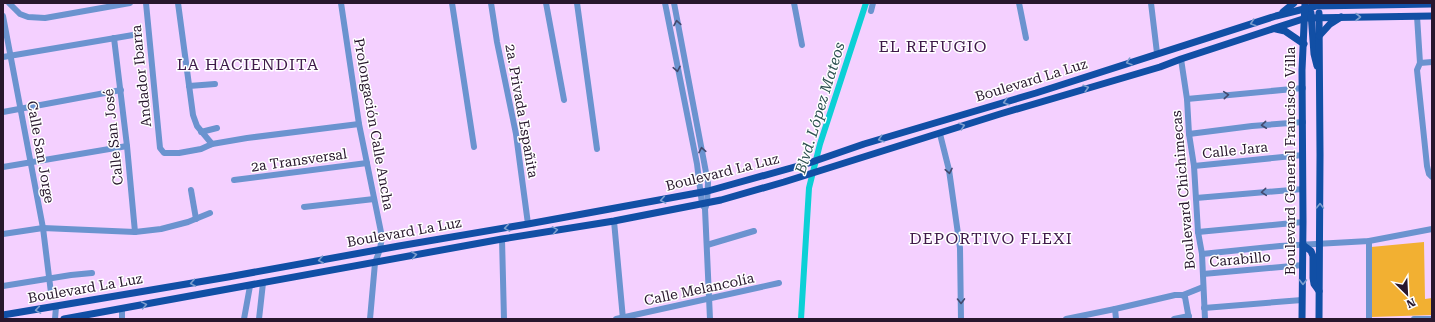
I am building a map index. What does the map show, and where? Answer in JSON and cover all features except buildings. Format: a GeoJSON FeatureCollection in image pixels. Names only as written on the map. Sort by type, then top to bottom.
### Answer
{"type":"FeatureCollection","features":[{"type":"Feature","properties":{"kind":"main road"},"geometry":{"type":"LineString","coordinates":[[1276,16],[1294,3]]}},
{"type":"Feature","properties":{"kind":"main road","name":"Boulevard La Luz"},"geometry":{"type":"LineString","coordinates":[[3,316],[705,192],[809,163],[1036,93],[1307,5],[1432,4]]}},
{"type":"Feature","properties":{"kind":"main road"},"geometry":{"type":"LineString","coordinates":[[1307,5],[1315,17],[1314,54],[1320,73]]}},
{"type":"Feature","properties":{"kind":"main road","name":"Boulevard General Francisco Villa"},"geometry":{"type":"LineString","coordinates":[[1302,319],[1302,122],[1304,19],[1307,5]]}},
{"type":"Feature","properties":{"kind":"main road","name":"Boulevard General Francisco Villa"},"geometry":{"type":"LineString","coordinates":[[1319,5],[1315,17],[1320,36],[1319,319]]}},
{"type":"Feature","properties":{"kind":"main road","name":"Boulevard La Luz"},"geometry":{"type":"LineString","coordinates":[[64,319],[502,239],[705,205],[805,176],[1101,83],[1160,67],[1304,19],[1315,17],[1432,16]]}},
{"type":"Feature","properties":{"kind":"main road"},"geometry":{"type":"LineString","coordinates":[[1320,36],[1330,24],[1341,17]]}},
{"type":"Feature","properties":{"kind":"main road"},"geometry":{"type":"LineString","coordinates":[[1273,29],[1285,31],[1304,44]]}},
{"type":"Feature","properties":{"kind":"main road"},"geometry":{"type":"LineString","coordinates":[[782,171],[781,177],[784,182]]}},
{"type":"Feature","properties":{"kind":"main road"},"geometry":{"type":"LineString","coordinates":[[1303,245],[1311,251],[1313,256],[1314,284],[1319,291]]}},
{"type":"Feature","properties":{"kind":"street"},"geometry":{"type":"LineString","coordinates":[[9,3],[20,14],[28,17],[45,18],[130,3]]}},
{"type":"Feature","properties":{"kind":"street","name":"Andador Ibarra"},"geometry":{"type":"LineString","coordinates":[[146,3],[161,152],[167,154],[201,149],[210,145]]}},
{"type":"Feature","properties":{"kind":"street"},"geometry":{"type":"LineString","coordinates":[[178,3],[195,122],[210,145],[247,138],[359,124]]}},
{"type":"Feature","properties":{"kind":"street","name":"Prolongación Calle Ancha"},"geometry":{"type":"LineString","coordinates":[[341,3],[359,124],[382,237],[375,263],[370,319]]}},
{"type":"Feature","properties":{"kind":"street"},"geometry":{"type":"LineString","coordinates":[[452,3],[474,147]]}},
{"type":"Feature","properties":{"kind":"street","name":"2a. Privada Españita"},"geometry":{"type":"LineString","coordinates":[[491,3],[497,42],[516,134],[528,224]]}},
{"type":"Feature","properties":{"kind":"street"},"geometry":{"type":"LineString","coordinates":[[546,3],[564,100]]}},
{"type":"Feature","properties":{"kind":"street"},"geometry":{"type":"LineString","coordinates":[[577,3],[597,149]]}},
{"type":"Feature","properties":{"kind":"street"},"geometry":{"type":"LineString","coordinates":[[665,3],[697,164],[705,192],[710,319]]}},
{"type":"Feature","properties":{"kind":"street"},"geometry":{"type":"LineString","coordinates":[[674,3],[708,182],[705,192]]}},
{"type":"Feature","properties":{"kind":"street"},"geometry":{"type":"LineString","coordinates":[[794,3],[802,45]]}},
{"type":"Feature","properties":{"kind":"street"},"geometry":{"type":"LineString","coordinates":[[870,11],[873,3]]}},
{"type":"Feature","properties":{"kind":"street"},"geometry":{"type":"LineString","coordinates":[[1019,3],[1026,38]]}},
{"type":"Feature","properties":{"kind":"street"},"geometry":{"type":"LineString","coordinates":[[1151,3],[1157,53]]}},
{"type":"Feature","properties":{"kind":"street","name":"Calle San Jorge"},"geometry":{"type":"LineString","coordinates":[[3,16],[43,228],[51,293]]}},
{"type":"Feature","properties":{"kind":"street"},"geometry":{"type":"LineString","coordinates":[[1417,16],[1420,63],[1417,70],[1428,170],[1432,177]]}},
{"type":"Feature","properties":{"kind":"street"},"geometry":{"type":"LineString","coordinates":[[3,57],[139,34]]}},
{"type":"Feature","properties":{"kind":"street","name":"Calle San José"},"geometry":{"type":"LineString","coordinates":[[114,38],[121,90],[135,232]]}},
{"type":"Feature","properties":{"kind":"street","name":"Boulevard Chichimecas"},"geometry":{"type":"LineString","coordinates":[[1181,59],[1194,166],[1198,232],[1202,254],[1205,319]]}},
{"type":"Feature","properties":{"kind":"street"},"geometry":{"type":"LineString","coordinates":[[1420,63],[1432,62]]}},
{"type":"Feature","properties":{"kind":"street"},"geometry":{"type":"LineString","coordinates":[[189,86],[215,84]]}},
{"type":"Feature","properties":{"kind":"street"},"geometry":{"type":"LineString","coordinates":[[1187,99],[1303,88]]}},
{"type":"Feature","properties":{"kind":"street"},"geometry":{"type":"LineString","coordinates":[[3,112],[121,90]]}},
{"type":"Feature","properties":{"kind":"street"},"geometry":{"type":"LineString","coordinates":[[1190,134],[1302,122]]}},
{"type":"Feature","properties":{"kind":"street"},"geometry":{"type":"LineString","coordinates":[[201,132],[216,128]]}},
{"type":"Feature","properties":{"kind":"street"},"geometry":{"type":"LineString","coordinates":[[940,134],[949,170],[960,248],[961,319]]}},
{"type":"Feature","properties":{"kind":"street"},"geometry":{"type":"LineString","coordinates":[[3,167],[31,161],[127,146]]}},
{"type":"Feature","properties":{"kind":"street","name":"Calle Jara"},"geometry":{"type":"LineString","coordinates":[[1194,166],[1303,155]]}},
{"type":"Feature","properties":{"kind":"street","name":"2a Transversal"},"geometry":{"type":"LineString","coordinates":[[234,180],[367,163]]}},
{"type":"Feature","properties":{"kind":"street"},"geometry":{"type":"LineString","coordinates":[[1196,198],[1303,189]]}},
{"type":"Feature","properties":{"kind":"street"},"geometry":{"type":"LineString","coordinates":[[191,190],[196,219]]}},
{"type":"Feature","properties":{"kind":"street"},"geometry":{"type":"LineString","coordinates":[[304,207],[374,199]]}},
{"type":"Feature","properties":{"kind":"street"},"geometry":{"type":"LineString","coordinates":[[3,234],[43,228],[135,232],[161,229],[196,219],[210,213]]}},
{"type":"Feature","properties":{"kind":"street"},"geometry":{"type":"LineString","coordinates":[[614,221],[623,318]]}},
{"type":"Feature","properties":{"kind":"street"},"geometry":{"type":"LineString","coordinates":[[1198,232],[1303,222]]}},
{"type":"Feature","properties":{"kind":"street"},"geometry":{"type":"LineString","coordinates":[[1202,254],[1369,241],[1432,229]]}},
{"type":"Feature","properties":{"kind":"street"},"geometry":{"type":"LineString","coordinates":[[707,245],[754,231]]}},
{"type":"Feature","properties":{"kind":"street"},"geometry":{"type":"LineString","coordinates":[[502,239],[504,319]]}},
{"type":"Feature","properties":{"kind":"street"},"geometry":{"type":"LineString","coordinates":[[1369,241],[1369,319]]}},
{"type":"Feature","properties":{"kind":"street","name":"Carabillo"},"geometry":{"type":"LineString","coordinates":[[1203,274],[1303,265]]}},
{"type":"Feature","properties":{"kind":"street"},"geometry":{"type":"LineString","coordinates":[[3,286],[49,278],[92,273]]}},
{"type":"Feature","properties":{"kind":"street"},"geometry":{"type":"LineString","coordinates":[[259,319],[263,283]]}},
{"type":"Feature","properties":{"kind":"street","name":"Calle Melancolía"},"geometry":{"type":"LineString","coordinates":[[616,319],[779,283]]}},
{"type":"Feature","properties":{"kind":"street"},"geometry":{"type":"LineString","coordinates":[[244,319],[250,286]]}},
{"type":"Feature","properties":{"kind":"street"},"geometry":{"type":"LineString","coordinates":[[1066,319],[1175,295],[1183,296],[1203,287]]}},
{"type":"Feature","properties":{"kind":"street"},"geometry":{"type":"LineString","coordinates":[[1174,319],[1189,318],[1186,300],[1183,296]]}},
{"type":"Feature","properties":{"kind":"street"},"geometry":{"type":"LineString","coordinates":[[1204,308],[1302,300]]}},
{"type":"Feature","properties":{"kind":"street"},"geometry":{"type":"LineString","coordinates":[[55,319],[56,307]]}},
{"type":"Feature","properties":{"kind":"street"},"geometry":{"type":"LineString","coordinates":[[122,309],[122,319]]}},
{"type":"Feature","properties":{"kind":"street"},"geometry":{"type":"LineString","coordinates":[[1115,309],[1116,319]]}},
{"type":"Feature","properties":{"kind":"street"},"geometry":{"type":"LineString","coordinates":[[1414,319],[1432,319]]}},
{"type":"Feature","properties":{"kind":"shaded area"},"geometry":{"type":"Polygon","coordinates":[[[1424,242],[1425,299],[1432,298],[1432,315],[1371,317],[1371,247],[1424,242]]]}},
{"type":"Feature","properties":{"kind":"waterway","name":"Blvd. López Mateos"},"geometry":{"type":"LineString","coordinates":[[801,319],[809,188],[820,144],[866,3]]}},
{"type":"Feature","properties":{"kind":"district","name":"EL REFUGIO"},"geometry":{"type":"Point","coordinates":[933,46]}},
{"type":"Feature","properties":{"kind":"district","name":"LA HACIENDITA"},"geometry":{"type":"Point","coordinates":[248,64]}},
{"type":"Feature","properties":{"kind":"district","name":"DEPORTIVO FLEXI"},"geometry":{"type":"Point","coordinates":[991,238]}}]}
